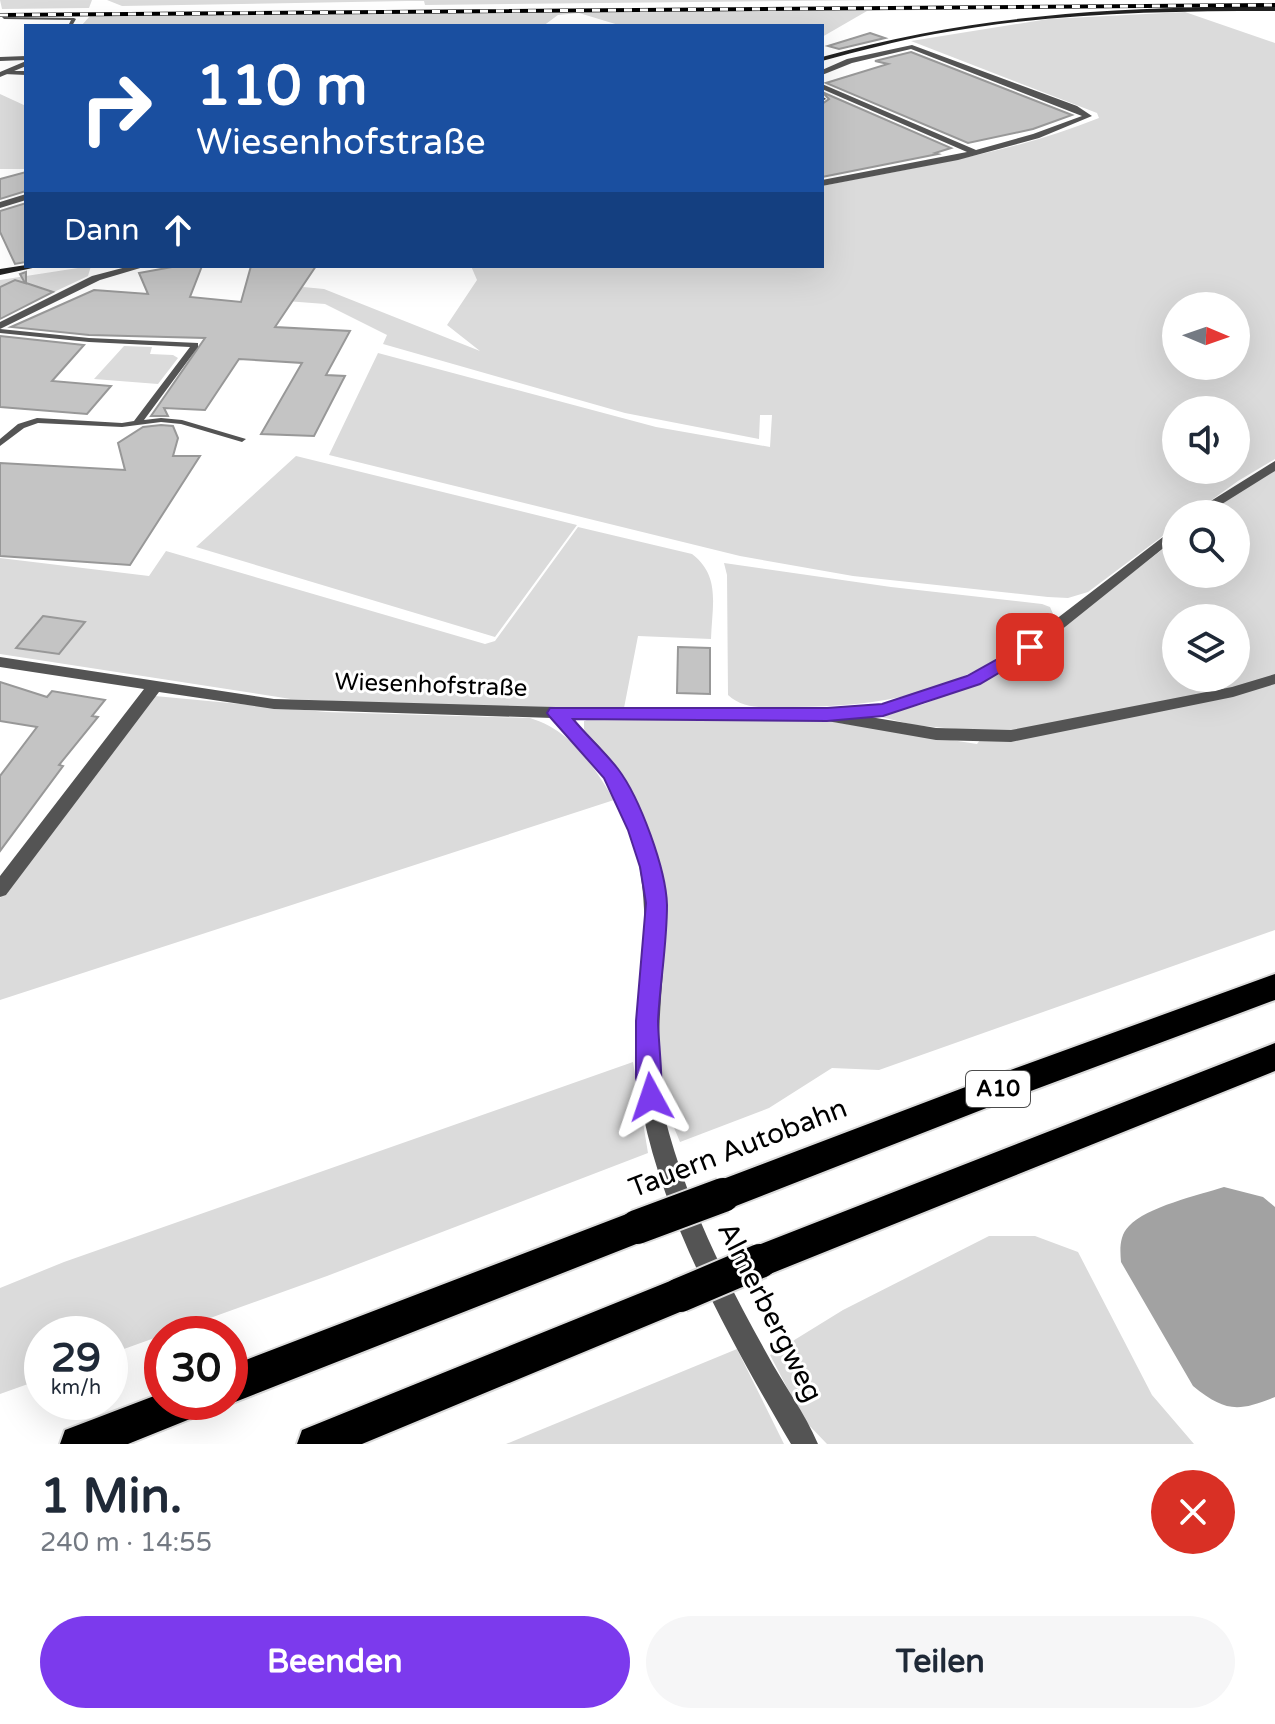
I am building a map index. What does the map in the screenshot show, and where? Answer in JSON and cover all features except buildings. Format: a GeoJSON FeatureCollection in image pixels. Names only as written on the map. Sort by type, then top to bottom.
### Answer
{"type":"FeatureCollection","features":[{"type":"Feature","properties":{"kind":"highway","name":"Tauern Autobahn"},"geometry":{"type":"LineString","coordinates":[[248,1378],[637,1227],[1275,987]]}},
{"type":"Feature","properties":{"kind":"highway"},"geometry":{"type":"LineString","coordinates":[[316,1444],[760,1261],[1275,1057]]}},
{"type":"Feature","properties":{"kind":"highway"},"geometry":{"type":"LineString","coordinates":[[79,1444],[144,1419]]}},
{"type":"Feature","properties":{"kind":"main road"},"geometry":{"type":"LineString","coordinates":[[824,58],[925,32],[1027,17],[1134,9],[1275,9]]}},
{"type":"Feature","properties":{"kind":"main road"},"geometry":{"type":"LineString","coordinates":[[0,272],[25,268]]}},
{"type":"Feature","properties":{"kind":"street"},"geometry":{"type":"LineString","coordinates":[[824,72],[850,61],[912,47],[1088,116],[1036,136],[974,152],[914,167],[824,183]]}},
{"type":"Feature","properties":{"kind":"street"},"geometry":{"type":"LineString","coordinates":[[0,59],[24,61]]}},
{"type":"Feature","properties":{"kind":"street"},"geometry":{"type":"LineString","coordinates":[[3,74],[24,62]]}},
{"type":"Feature","properties":{"kind":"street"},"geometry":{"type":"LineString","coordinates":[[824,87],[974,152]]}},
{"type":"Feature","properties":{"kind":"street"},"geometry":{"type":"LineString","coordinates":[[0,205],[24,198]]}},
{"type":"Feature","properties":{"kind":"street"},"geometry":{"type":"LineString","coordinates":[[0,328],[96,278],[134,268]]}},
{"type":"Feature","properties":{"kind":"street"},"geometry":{"type":"LineString","coordinates":[[1219,500],[1275,465]]}},
{"type":"Feature","properties":{"kind":"street"},"geometry":{"type":"LineString","coordinates":[[827,715],[883,710],[974,680],[1030,647],[1162,542]]}},
{"type":"Feature","properties":{"kind":"street","name":"Wiesenhofstraße"},"geometry":{"type":"LineString","coordinates":[[0,662],[274,704],[556,713],[827,715],[936,734],[1011,736],[1233,692],[1275,679]]}},
{"type":"Feature","properties":{"kind":"street"},"geometry":{"type":"LineString","coordinates":[[0,890],[155,686]]}},
{"type":"Feature","properties":{"kind":"street","name":"Almerbergweg"},"geometry":{"type":"LineString","coordinates":[[556,713],[612,775],[638,830],[651,867],[656,903],[647,1078],[658,1131],[704,1259],[760,1368],[805,1444]]}},
{"type":"Feature","properties":{"kind":"lane"},"geometry":{"type":"LineString","coordinates":[[4,18],[74,19],[71,24]]}},
{"type":"Feature","properties":{"kind":"lane"},"geometry":{"type":"LineString","coordinates":[[3,74],[24,73]]}},
{"type":"Feature","properties":{"kind":"lane"},"geometry":{"type":"LineString","coordinates":[[0,328],[89,340],[195,345],[137,423]]}},
{"type":"Feature","properties":{"kind":"lane"},"geometry":{"type":"LineString","coordinates":[[0,443],[21,426],[37,420],[182,422],[242,439]]}},
{"type":"Feature","properties":{"kind":"shaded area"},"geometry":{"type":"Polygon","coordinates":[[[0,0],[92,0],[89,8],[2,9],[0,0]]]}},
{"type":"Feature","properties":{"kind":"shaded area"},"geometry":{"type":"Polygon","coordinates":[[[107,0],[883,0],[425,5],[424,1],[407,1],[122,6],[107,0]]]}},
{"type":"Feature","properties":{"kind":"shaded area"},"geometry":{"type":"Polygon","coordinates":[[[985,9],[867,11],[824,36],[824,24],[615,24],[579,13],[558,15],[546,24],[83,24],[90,16],[985,9]]]}},
{"type":"Feature","properties":{"kind":"shaded area"},"geometry":{"type":"Polygon","coordinates":[[[1185,12],[1275,43],[1275,459],[1250,474],[1250,396],[1162,396],[1162,484],[1234,484],[1212,500],[1162,500],[1162,536],[1088,592],[1068,598],[1048,597],[853,576],[740,556],[329,455],[378,353],[656,427],[770,447],[772,415],[760,415],[759,439],[625,413],[383,344],[387,335],[325,304],[286,301],[303,287],[324,289],[480,351],[447,325],[477,280],[472,268],[824,268],[824,186],[927,166],[1031,141],[1099,118],[1097,113],[911,41],[1048,19],[1185,12]]]}},
{"type":"Feature","properties":{"kind":"shaded area"},"geometry":{"type":"Polygon","coordinates":[[[0,94],[24,105],[24,169],[0,169],[0,94]]]}},
{"type":"Feature","properties":{"kind":"shaded area"},"geometry":{"type":"Polygon","coordinates":[[[90,268],[88,276],[7,314],[25,283],[15,280],[0,287],[0,280],[90,268]]]}},
{"type":"Feature","properties":{"kind":"shaded area"},"geometry":{"type":"Polygon","coordinates":[[[124,346],[152,347],[150,354],[178,358],[158,384],[94,379],[124,346]]]}},
{"type":"Feature","properties":{"kind":"shaded area"},"geometry":{"type":"Polygon","coordinates":[[[296,456],[577,525],[495,637],[196,547],[296,456]]]}},
{"type":"Feature","properties":{"kind":"shaded area"},"geometry":{"type":"Polygon","coordinates":[[[1275,468],[1275,930],[879,1070],[832,1068],[769,1108],[680,1142],[658,1089],[653,1024],[665,901],[651,837],[620,777],[584,729],[584,721],[595,717],[827,721],[977,744],[986,732],[914,725],[877,716],[924,704],[983,681],[1067,623],[1162,550],[1162,588],[1250,588],[1250,500],[1228,500],[1275,468]]]}},
{"type":"Feature","properties":{"kind":"shaded area"},"geometry":{"type":"Polygon","coordinates":[[[578,527],[692,554],[711,582],[711,639],[638,636],[624,708],[413,705],[291,699],[0,654],[0,558],[149,576],[166,551],[485,644],[495,641],[578,527]]]}},
{"type":"Feature","properties":{"kind":"shaded area"},"geometry":{"type":"Polygon","coordinates":[[[724,563],[891,587],[1042,604],[1050,607],[1055,618],[994,661],[932,688],[866,703],[750,706],[728,695],[727,575],[724,563]]]}},
{"type":"Feature","properties":{"kind":"shaded area"},"geometry":{"type":"Polygon","coordinates":[[[155,696],[326,712],[530,718],[558,731],[580,750],[614,800],[0,1000],[0,898],[155,696]]]}},
{"type":"Feature","properties":{"kind":"shaded area"},"geometry":{"type":"Polygon","coordinates":[[[633,1062],[648,1153],[216,1316],[144,1316],[144,1342],[128,1348],[128,1316],[24,1316],[24,1385],[0,1394],[0,1288],[64,1262],[633,1062]]]}},
{"type":"Feature","properties":{"kind":"shaded area"},"geometry":{"type":"Polygon","coordinates":[[[1224,1187],[1263,1197],[1275,1207],[1275,1397],[1241,1407],[1223,1405],[1193,1386],[1121,1262],[1123,1234],[1137,1219],[1174,1202],[1224,1187]]]}},
{"type":"Feature","properties":{"kind":"shaded area"},"geometry":{"type":"Polygon","coordinates":[[[989,1236],[1035,1236],[1078,1252],[1152,1395],[1194,1444],[827,1444],[804,1420],[770,1355],[843,1310],[989,1236]]]}},
{"type":"Feature","properties":{"kind":"shaded area"},"geometry":{"type":"Polygon","coordinates":[[[737,1349],[784,1444],[506,1444],[737,1349]]]}},
{"type":"Feature","properties":{"kind":"railway"},"geometry":{"type":"LineString","coordinates":[[0,15],[1275,5]]}},
{"type":"Feature","properties":{"kind":"route"},"geometry":{"type":"LineString","coordinates":[[651,1097],[647,1078],[647,1021],[656,903],[651,867],[638,830],[612,775],[556,713],[827,715],[883,710],[921,700],[974,680],[1030,647]]}}]}
